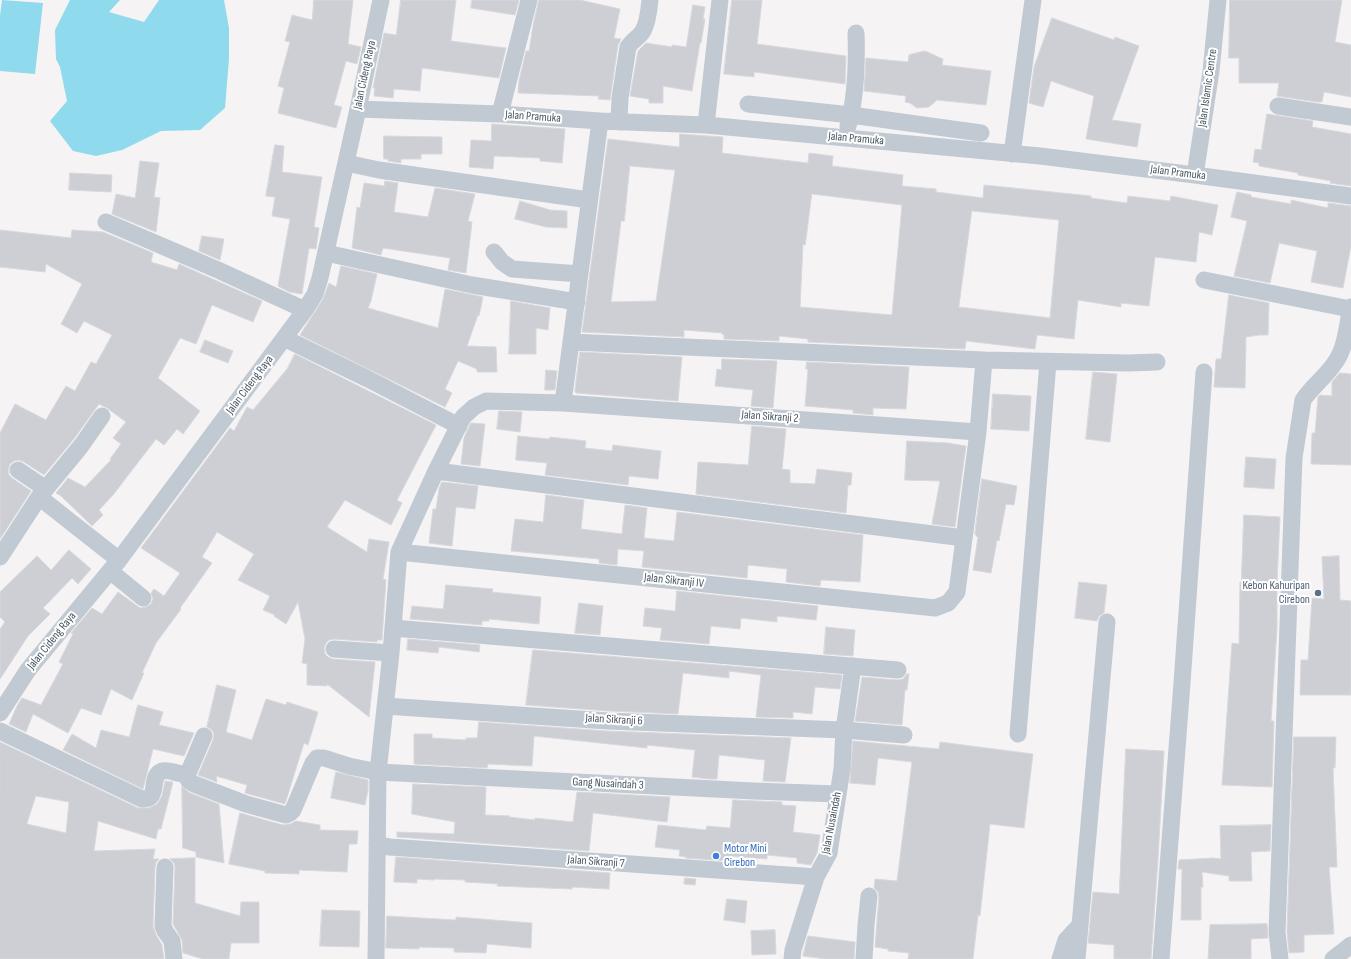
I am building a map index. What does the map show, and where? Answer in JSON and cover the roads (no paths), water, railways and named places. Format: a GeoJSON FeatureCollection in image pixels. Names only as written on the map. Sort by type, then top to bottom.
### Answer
{"type":"FeatureCollection","features":[{"type":"Feature","properties":{"kind":"street","name":"Jalan Cideng Raya"},"geometry":{"type":"LineString","coordinates":[[1,710],[28,670],[114,565],[305,310],[315,294],[326,253],[346,163],[380,0]]}},
{"type":"Feature","properties":{"kind":"street"},"geometry":{"type":"LineString","coordinates":[[500,114],[529,0]]}},
{"type":"Feature","properties":{"kind":"street"},"geometry":{"type":"LineString","coordinates":[[619,122],[620,98],[628,47],[632,40],[640,35],[644,30],[650,0]]}},
{"type":"Feature","properties":{"kind":"street"},"geometry":{"type":"LineString","coordinates":[[706,125],[720,0]]}},
{"type":"Feature","properties":{"kind":"street"},"geometry":{"type":"LineString","coordinates":[[1012,154],[1032,0]]}},
{"type":"Feature","properties":{"kind":"street","name":"Jalan Islamic Centre"},"geometry":{"type":"LineString","coordinates":[[1195,175],[1211,71],[1218,0]]}},
{"type":"Feature","properties":{"kind":"street"},"geometry":{"type":"LineString","coordinates":[[845,138],[851,115],[857,58],[856,33]]}},
{"type":"Feature","properties":{"kind":"street"},"geometry":{"type":"LineString","coordinates":[[748,104],[851,115],[981,133]]}},
{"type":"Feature","properties":{"kind":"street"},"geometry":{"type":"LineString","coordinates":[[1278,106],[1351,117]]}},
{"type":"Feature","properties":{"kind":"street","name":"Jalan Pramuka"},"geometry":{"type":"LineString","coordinates":[[358,108],[500,114],[619,122],[706,125],[1012,154],[1195,175],[1351,196]]}},
{"type":"Feature","properties":{"kind":"street"},"geometry":{"type":"LineString","coordinates":[[563,403],[600,121]]}},
{"type":"Feature","properties":{"kind":"street"},"geometry":{"type":"LineString","coordinates":[[346,163],[387,171],[589,200]]}},
{"type":"Feature","properties":{"kind":"street"},"geometry":{"type":"LineString","coordinates":[[106,222],[218,270],[305,310]]}},
{"type":"Feature","properties":{"kind":"street"},"geometry":{"type":"LineString","coordinates":[[494,252],[502,262],[512,269],[580,274]]}},
{"type":"Feature","properties":{"kind":"street"},"geometry":{"type":"LineString","coordinates":[[326,253],[472,285],[577,302]]}},
{"type":"Feature","properties":{"kind":"street"},"geometry":{"type":"LineString","coordinates":[[1204,280],[1351,308],[1342,348],[1335,364],[1308,392],[1303,400],[1294,458],[1277,932],[1280,959]]}},
{"type":"Feature","properties":{"kind":"street"},"geometry":{"type":"LineString","coordinates":[[284,338],[368,378],[459,426]]}},
{"type":"Feature","properties":{"kind":"street"},"geometry":{"type":"LineString","coordinates":[[571,342],[984,360],[1128,363],[1157,362]]}},
{"type":"Feature","properties":{"kind":"street"},"geometry":{"type":"LineString","coordinates":[[436,471],[964,538],[978,432],[984,360]]}},
{"type":"Feature","properties":{"kind":"street"},"geometry":{"type":"LineString","coordinates":[[1018,734],[1048,362]]}},
{"type":"Feature","properties":{"kind":"street"},"geometry":{"type":"LineString","coordinates":[[1161,959],[1204,372]]}},
{"type":"Feature","properties":{"kind":"street","name":"Jalan Sikranji 2"},"geometry":{"type":"LineString","coordinates":[[399,552],[436,471],[463,417],[474,407],[486,401],[563,403],[978,432]]}},
{"type":"Feature","properties":{"kind":"street"},"geometry":{"type":"LineString","coordinates":[[0,557],[43,493],[81,446],[102,416]]}},
{"type":"Feature","properties":{"kind":"street"},"geometry":{"type":"LineString","coordinates":[[18,470],[43,493],[114,565],[143,598]]}},
{"type":"Feature","properties":{"kind":"street","name":"Jalan Sikranji IV"},"geometry":{"type":"LineString","coordinates":[[399,552],[935,608],[948,603],[957,592],[964,538]]}},
{"type":"Feature","properties":{"kind":"street"},"geometry":{"type":"LineString","coordinates":[[376,959],[376,845],[378,772],[384,706],[391,653],[399,552]]}},
{"type":"Feature","properties":{"kind":"street"},"geometry":{"type":"LineString","coordinates":[[1077,959],[1107,622]]}},
{"type":"Feature","properties":{"kind":"street"},"geometry":{"type":"LineString","coordinates":[[393,628],[898,670]]}},
{"type":"Feature","properties":{"kind":"street"},"geometry":{"type":"LineString","coordinates":[[334,649],[391,653]]}},
{"type":"Feature","properties":{"kind":"street","name":"Jalan Nusaindah"},"geometry":{"type":"LineString","coordinates":[[792,959],[816,877],[828,853],[842,769],[844,730],[853,666]]}},
{"type":"Feature","properties":{"kind":"street","name":"Jalan Sikranji 6"},"geometry":{"type":"LineString","coordinates":[[384,706],[608,720],[844,730],[904,735]]}},
{"type":"Feature","properties":{"kind":"street"},"geometry":{"type":"LineString","coordinates":[[0,731],[142,799],[149,799],[152,796],[157,774],[160,772],[164,771],[184,774],[189,771],[204,736]]}},
{"type":"Feature","properties":{"kind":"street","name":"Gang Nusaindah 3"},"geometry":{"type":"LineString","coordinates":[[184,774],[188,781],[194,784],[246,804],[286,815],[290,814],[293,810],[313,763],[317,758],[324,758],[349,766],[378,772],[838,794]]}},
{"type":"Feature","properties":{"kind":"street","name":"Jalan Sikranji 7"},"geometry":{"type":"LineString","coordinates":[[376,845],[816,877]]}},
{"type":"Feature","properties":{"kind":"street"},"geometry":{"type":"LineString","coordinates":[[166,867],[163,926],[172,941],[174,959]]}},
{"type":"Feature","properties":{"kind":"street"},"geometry":{"type":"LineString","coordinates":[[864,959],[869,896]]}},
{"type":"Feature","properties":{"kind":"street"},"geometry":{"type":"LineString","coordinates":[[1060,959],[1066,940],[1080,925]]}},
{"type":"Feature","properties":{"kind":"street"},"geometry":{"type":"LineString","coordinates":[[1333,959],[1351,945]]}},
{"type":"Feature","properties":{"kind":"water"},"geometry":{"type":"Polygon","coordinates":[[[2,0],[43,3],[35,74],[0,71],[0,16],[2,0]]]}},
{"type":"Feature","properties":{"kind":"water"},"geometry":{"type":"Polygon","coordinates":[[[70,0],[120,0],[109,12],[144,22],[159,0],[224,0],[229,28],[229,59],[225,108],[200,130],[161,131],[122,150],[96,156],[73,151],[50,121],[67,101],[60,67],[56,59],[55,30],[70,0]]]}},
{"type":"Feature","properties":{"kind":"place","name":"Kebon Kahuripan Cirebon"},"geometry":{"type":"Point","coordinates":[1318,593]}},
{"type":"Feature","properties":{"kind":"place","name":"Motor Mini Cirebon"},"geometry":{"type":"Point","coordinates":[716,856]}}]}
